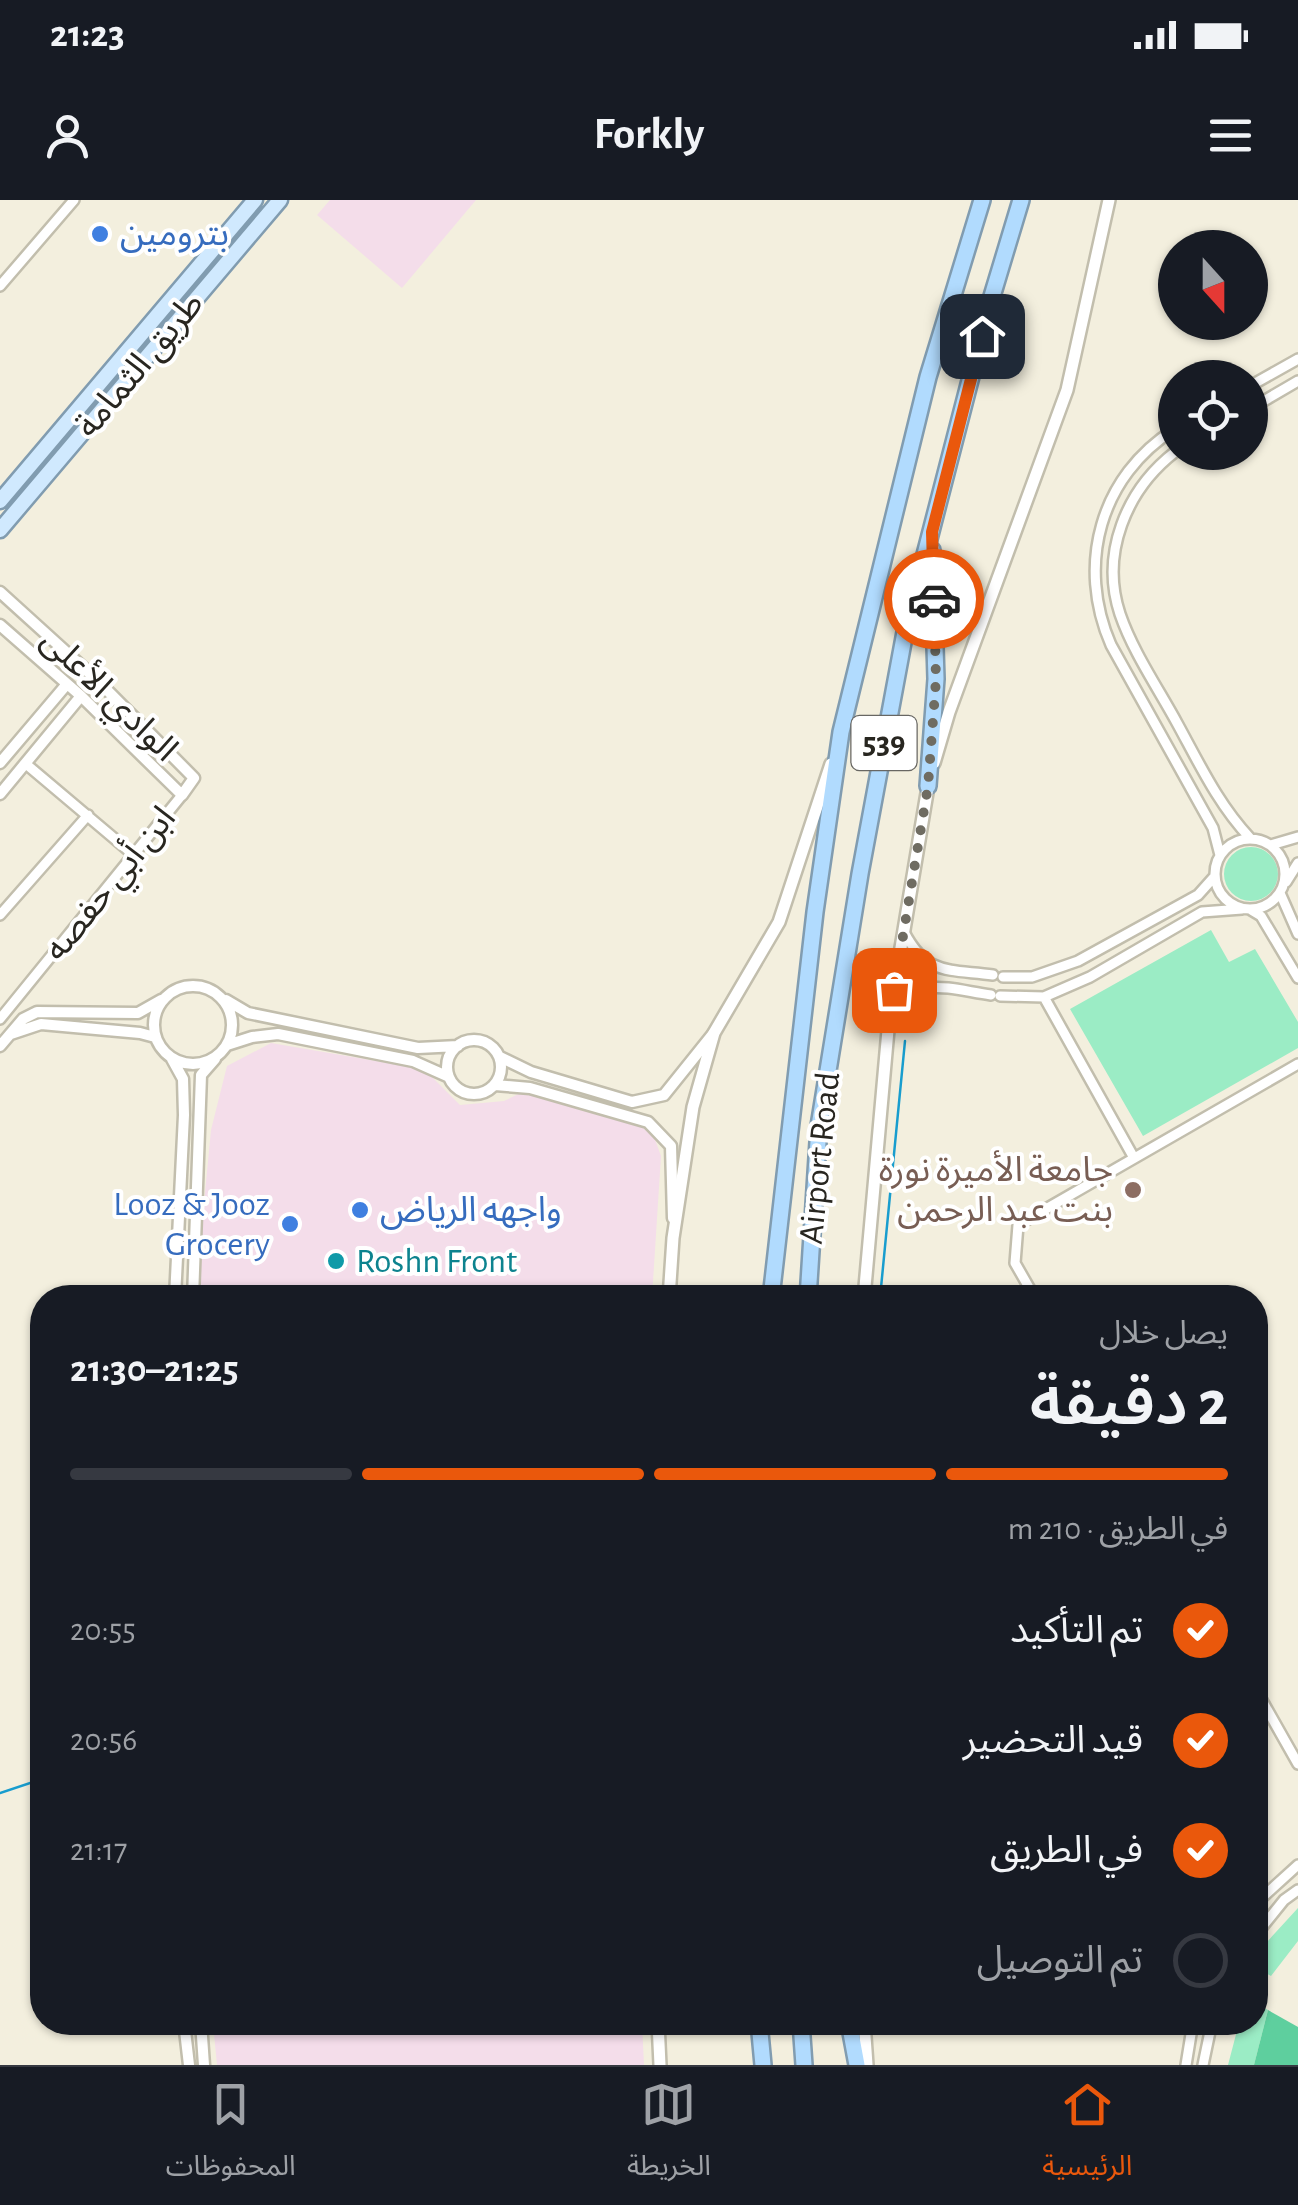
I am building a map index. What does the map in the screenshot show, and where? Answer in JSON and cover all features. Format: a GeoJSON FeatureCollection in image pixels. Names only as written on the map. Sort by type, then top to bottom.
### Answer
{"type":"FeatureCollection","features":[{"type":"Feature","properties":{"kind":"highway","name":"Airport Road"},"geometry":{"type":"LineString","coordinates":[[773,1285],[790,1121],[841,732],[928,377],[982,200]]}},
{"type":"Feature","properties":{"kind":"highway","name":"Airport Road"},"geometry":{"type":"LineString","coordinates":[[809,1285],[819,1126],[905,632],[990,303],[1024,200]]}},
{"type":"Feature","properties":{"kind":"highway"},"geometry":{"type":"LineString","coordinates":[[928,786],[936,680],[932,532]]}},
{"type":"Feature","properties":{"kind":"highway"},"geometry":{"type":"LineString","coordinates":[[790,1121],[819,1126]]}},
{"type":"Feature","properties":{"kind":"highway"},"geometry":{"type":"LineString","coordinates":[[760,2035],[763,2065]]}},
{"type":"Feature","properties":{"kind":"highway"},"geometry":{"type":"LineString","coordinates":[[802,2035],[804,2065]]}},
{"type":"Feature","properties":{"kind":"highway"},"geometry":{"type":"LineString","coordinates":[[852,2035],[858,2065]]}},
{"type":"Feature","properties":{"kind":"main road","name":"طريق الثمامة"},"geometry":{"type":"LineString","coordinates":[[0,500],[254,200]]}},
{"type":"Feature","properties":{"kind":"main road","name":"طريق الثمامة"},"geometry":{"type":"LineString","coordinates":[[0,530],[280,200]]}},
{"type":"Feature","properties":{"kind":"main road"},"geometry":{"type":"LineString","coordinates":[[865,1285],[889,1019],[928,786],[949,712],[1067,390],[1109,200]]}},
{"type":"Feature","properties":{"kind":"main road"},"geometry":{"type":"LineString","coordinates":[[670,1285],[692,1107],[714,1033],[780,922],[841,732]]}},
{"type":"Feature","properties":{"kind":"main road"},"geometry":{"type":"LineString","coordinates":[[659,2035],[660,2065]]}},
{"type":"Feature","properties":{"kind":"main road"},"geometry":{"type":"LineString","coordinates":[[865,2035],[867,2065]]}},
{"type":"Feature","properties":{"kind":"street"},"geometry":{"type":"LineString","coordinates":[[0,286],[74,200]]}},
{"type":"Feature","properties":{"kind":"street"},"geometry":{"type":"LineString","coordinates":[[1268,376],[1298,359]]}},
{"type":"Feature","properties":{"kind":"street"},"geometry":{"type":"LineString","coordinates":[[1268,398],[1298,382]]}},
{"type":"Feature","properties":{"kind":"street"},"geometry":{"type":"LineString","coordinates":[[904,930],[918,956],[932,966],[998,976],[1032,976],[1078,962],[1198,895],[1214,876],[1220,856],[1213,828],[1111,645],[1102,625],[1094,583],[1097,538],[1118,483],[1158,442]]}},
{"type":"Feature","properties":{"kind":"street"},"geometry":{"type":"LineString","coordinates":[[1158,467],[1129,505],[1114,556],[1116,601],[1129,636],[1219,799],[1250,838]]}},
{"type":"Feature","properties":{"kind":"street","name":"الوادي الأعلى"},"geometry":{"type":"LineString","coordinates":[[0,592],[98,681],[194,778],[182,795],[81,696],[0,625]]}},
{"type":"Feature","properties":{"kind":"street"},"geometry":{"type":"LineString","coordinates":[[0,763],[66,684]]}},
{"type":"Feature","properties":{"kind":"street"},"geometry":{"type":"LineString","coordinates":[[0,794],[81,696]]}},
{"type":"Feature","properties":{"kind":"street"},"geometry":{"type":"LineString","coordinates":[[26,764],[135,856]]}},
{"type":"Feature","properties":{"kind":"street","name":"ابن أبي حفصه"},"geometry":{"type":"LineString","coordinates":[[0,1019],[182,795]]}},
{"type":"Feature","properties":{"kind":"street"},"geometry":{"type":"LineString","coordinates":[[0,916],[88,814]]}},
{"type":"Feature","properties":{"kind":"street"},"geometry":{"type":"LineString","coordinates":[[1220,856],[1238,840],[1250,838],[1270,844],[1298,837]]}},
{"type":"Feature","properties":{"kind":"street"},"geometry":{"type":"LineString","coordinates":[[1270,844],[1284,862],[1282,889],[1298,934]]}},
{"type":"Feature","properties":{"kind":"street"},"geometry":{"type":"LineString","coordinates":[[889,1019],[902,996],[915,989],[934,987],[1044,996],[1090,977],[1202,912],[1262,908],[1282,889],[1298,862]]}},
{"type":"Feature","properties":{"kind":"street"},"geometry":{"type":"LineString","coordinates":[[1214,876],[1223,897],[1262,916],[1298,978]]}},
{"type":"Feature","properties":{"kind":"street"},"geometry":{"type":"LineString","coordinates":[[0,1046],[23,1019],[37,1012],[138,1013],[185,986],[198,985],[248,1013],[418,1048],[458,1046],[480,1040],[500,1057],[531,1072],[632,1102],[664,1094],[714,1033]]}},
{"type":"Feature","properties":{"kind":"street"},"geometry":{"type":"LineString","coordinates":[[1044,996],[1134,1158]]}},
{"type":"Feature","properties":{"kind":"street"},"geometry":{"type":"LineString","coordinates":[[194,1285],[202,1076],[226,1046],[232,1020],[222,997]]}},
{"type":"Feature","properties":{"kind":"street"},"geometry":{"type":"LineString","coordinates":[[155,1037],[156,1011],[162,999]]}},
{"type":"Feature","properties":{"kind":"street"},"geometry":{"type":"LineString","coordinates":[[10,1034],[41,1024],[140,1032],[155,1037],[171,1058],[182,1079],[184,1115],[176,1285]]}},
{"type":"Feature","properties":{"kind":"street"},"geometry":{"type":"LineString","coordinates":[[226,1046],[278,1034],[414,1061],[449,1078]]}},
{"type":"Feature","properties":{"kind":"street"},"geometry":{"type":"LineString","coordinates":[[458,1046],[447,1063],[449,1078],[456,1088],[473,1094],[494,1085],[500,1074],[500,1057]]}},
{"type":"Feature","properties":{"kind":"street"},"geometry":{"type":"LineString","coordinates":[[171,1058],[195,1064],[218,1056]]}},
{"type":"Feature","properties":{"kind":"street"},"geometry":{"type":"LineString","coordinates":[[1027,1285],[1015,1264],[1018,1225],[1298,1064]]}},
{"type":"Feature","properties":{"kind":"street"},"geometry":{"type":"LineString","coordinates":[[494,1085],[530,1088],[648,1122],[671,1146],[673,1238]]}},
{"type":"Feature","properties":{"kind":"street"},"geometry":{"type":"LineString","coordinates":[[1268,1711],[1298,1764]]}},
{"type":"Feature","properties":{"kind":"street"},"geometry":{"type":"LineString","coordinates":[[1268,1893],[1298,1866]]}},
{"type":"Feature","properties":{"kind":"street"},"geometry":{"type":"LineString","coordinates":[[1268,1920],[1298,1890]]}},
{"type":"Feature","properties":{"kind":"street"},"geometry":{"type":"LineString","coordinates":[[186,2035],[189,2065]]}},
{"type":"Feature","properties":{"kind":"street"},"geometry":{"type":"LineString","coordinates":[[201,2035],[204,2065]]}},
{"type":"Feature","properties":{"kind":"street"},"geometry":{"type":"LineString","coordinates":[[1186,2065],[1191,2035]]}},
{"type":"Feature","properties":{"kind":"street"},"geometry":{"type":"LineString","coordinates":[[1203,2065],[1209,2035]]}},
{"type":"Feature","properties":{"kind":"shaded area"},"geometry":{"type":"Polygon","coordinates":[[[330,200],[476,200],[402,288],[317,215],[330,200]]]}},
{"type":"Feature","properties":{"kind":"shaded area","name":"واجهه الرياض"},"geometry":{"type":"Polygon","coordinates":[[[271,1043],[417,1068],[460,1105],[504,1101],[527,1090],[639,1123],[653,1134],[661,1156],[653,1285],[200,1285],[211,1130],[227,1066],[271,1043]]]}},
{"type":"Feature","properties":{"kind":"shaded area"},"geometry":{"type":"Polygon","coordinates":[[[214,2035],[643,2035],[644,2065],[217,2065],[214,2035]]]}},
{"type":"Feature","properties":{"kind":"green space"},"geometry":{"type":"Polygon","coordinates":[[[1251,847],[1270,855],[1278,874],[1270,893],[1251,901],[1232,893],[1224,874],[1232,855],[1251,847]]]}},
{"type":"Feature","properties":{"kind":"green space"},"geometry":{"type":"Polygon","coordinates":[[[1211,930],[1229,962],[1255,949],[1298,1022],[1298,1048],[1143,1136],[1070,1009],[1211,930]]]}},
{"type":"Feature","properties":{"kind":"green space"},"geometry":{"type":"Polygon","coordinates":[[[1298,1908],[1298,1941],[1271,1976],[1268,1941],[1298,1908]]]}},
{"type":"Feature","properties":{"kind":"green space"},"geometry":{"type":"Polygon","coordinates":[[[1268,2010],[1298,2027],[1298,2065],[1254,2065],[1262,2035],[1268,2035],[1268,2010]]]}},
{"type":"Feature","properties":{"kind":"green space"},"geometry":{"type":"Polygon","coordinates":[[[1236,2035],[1262,2035],[1254,2065],[1228,2065],[1236,2035]]]}},
{"type":"Feature","properties":{"kind":"waterway"},"geometry":{"type":"LineString","coordinates":[[881,1285],[905,1041]]}},
{"type":"Feature","properties":{"kind":"waterway"},"geometry":{"type":"LineString","coordinates":[[0,1793],[30,1783]]}},
{"type":"Feature","properties":{"kind":"way so far"},"geometry":{"type":"LineString","coordinates":[[894,990],[928,786],[936,680],[934,599]]}},
{"type":"Feature","properties":{"kind":"place","name":"بترومين"},"geometry":{"type":"Point","coordinates":[100,234]}},
{"type":"Feature","properties":{"kind":"place","name":"جامعة الأميرة نورة بنت عبد الرحمن"},"geometry":{"type":"Point","coordinates":[1133,1190]}},
{"type":"Feature","properties":{"kind":"place","name":"واجهه الرياض"},"geometry":{"type":"Point","coordinates":[360,1210]}},
{"type":"Feature","properties":{"kind":"place","name":"Looz & Jooz Grocery"},"geometry":{"type":"Point","coordinates":[290,1224]}},
{"type":"Feature","properties":{"kind":"place","name":"Roshn Front"},"geometry":{"type":"Point","coordinates":[336,1261]}},
{"type":"Feature","properties":{"kind":"route"},"geometry":{"type":"LineString","coordinates":[[934,599],[932,532],[982,336]]}}]}
